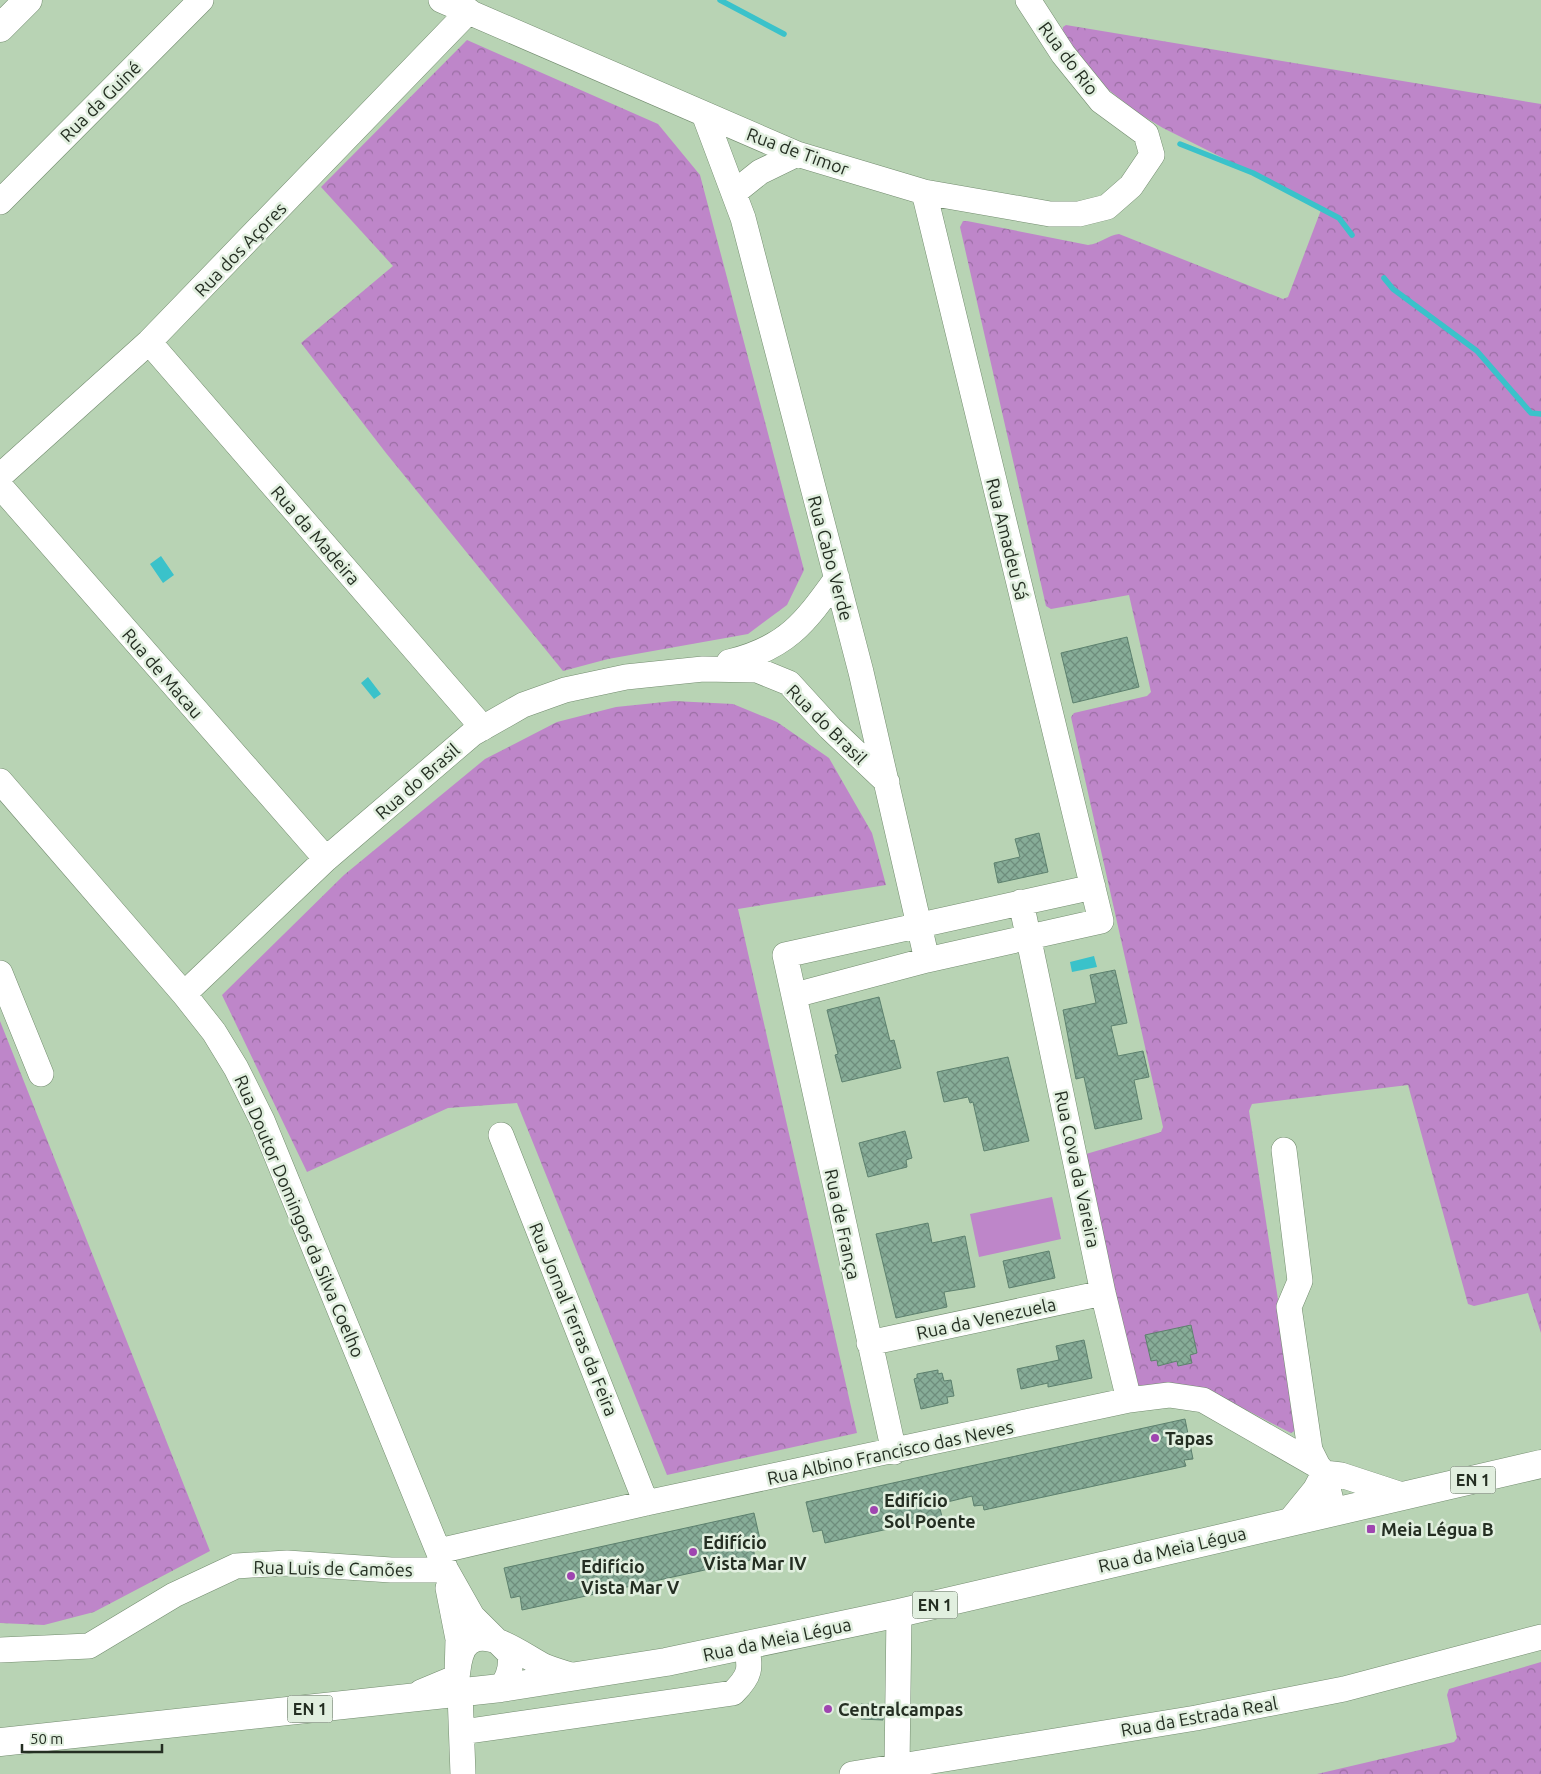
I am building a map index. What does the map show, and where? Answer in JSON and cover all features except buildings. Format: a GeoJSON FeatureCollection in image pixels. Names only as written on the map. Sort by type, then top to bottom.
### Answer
{"type":"FeatureCollection","features":[{"type":"Feature","properties":{"kind":"main road"},"geometry":{"type":"LineString","coordinates":[[0,28],[27,0]]}},
{"type":"Feature","properties":{"kind":"main road","name":"Rua da Meia Légua"},"geometry":{"type":"LineString","coordinates":[[0,1742],[404,1698],[459,1685],[501,1688],[666,1662],[899,1613],[1541,1464]]}},
{"type":"Feature","properties":{"kind":"street","name":"Rua da Guiné"},"geometry":{"type":"LineString","coordinates":[[0,202],[201,0]]}},
{"type":"Feature","properties":{"kind":"street","name":"Rua de Timor"},"geometry":{"type":"LineString","coordinates":[[441,0],[797,154],[924,192],[1050,214],[1079,214],[1108,207],[1131,186],[1152,156]]}},
{"type":"Feature","properties":{"kind":"street","name":"Rua do Rio"},"geometry":{"type":"LineString","coordinates":[[1028,0],[1063,54],[1101,101],[1146,134],[1152,156]]}},
{"type":"Feature","properties":{"kind":"street","name":"Rua dos Açores"},"geometry":{"type":"LineString","coordinates":[[0,476],[149,342],[469,12]]}},
{"type":"Feature","properties":{"kind":"street","name":"Rua Cabo Verde"},"geometry":{"type":"LineString","coordinates":[[704,114],[735,192],[837,578],[887,782],[927,960]]}},
{"type":"Feature","properties":{"kind":"street"},"geometry":{"type":"LineString","coordinates":[[735,192],[760,172],[797,154]]}},
{"type":"Feature","properties":{"kind":"street","name":"Rua Amadeu Sá"},"geometry":{"type":"LineString","coordinates":[[924,192],[1101,921],[1030,938]]}},
{"type":"Feature","properties":{"kind":"street","name":"Rua da Madeira"},"geometry":{"type":"LineString","coordinates":[[149,342],[483,728]]}},
{"type":"Feature","properties":{"kind":"street","name":"Rua de Macau"},"geometry":{"type":"LineString","coordinates":[[0,486],[326,859]]}},
{"type":"Feature","properties":{"kind":"street","name":"Rua do Brasil"},"geometry":{"type":"LineString","coordinates":[[703,669],[757,655],[789,637],[812,613],[837,578]]}},
{"type":"Feature","properties":{"kind":"street","name":"Rua do Brasil"},"geometry":{"type":"LineString","coordinates":[[184,994],[326,859],[472,734],[523,705],[565,690],[626,677],[703,669],[757,670],[789,683],[830,728],[887,782]]}},
{"type":"Feature","properties":{"kind":"street","name":"Rua Doutor Domingos da Silva Coelho"},"geometry":{"type":"LineString","coordinates":[[0,781],[184,994],[214,1032],[236,1068],[262,1120],[442,1561],[472,1616],[486,1632],[499,1641],[545,1666],[574,1676]]}},
{"type":"Feature","properties":{"kind":"street"},"geometry":{"type":"LineString","coordinates":[[920,925],[1093,886]]}},
{"type":"Feature","properties":{"kind":"street","name":"Rua Cova da Vareira"},"geometry":{"type":"LineString","coordinates":[[1021,902],[1103,1293],[1129,1400]]}},
{"type":"Feature","properties":{"kind":"street","name":"Rua de França"},"geometry":{"type":"LineString","coordinates":[[894,1452],[785,955],[920,925]]}},
{"type":"Feature","properties":{"kind":"street"},"geometry":{"type":"LineString","coordinates":[[795,995],[927,960],[1030,938]]}},
{"type":"Feature","properties":{"kind":"street"},"geometry":{"type":"LineString","coordinates":[[0,973],[41,1074]]}},
{"type":"Feature","properties":{"kind":"street","name":"Rua Jornal Terras da Feira"},"geometry":{"type":"LineString","coordinates":[[501,1135],[646,1503]]}},
{"type":"Feature","properties":{"kind":"street"},"geometry":{"type":"LineString","coordinates":[[1284,1150],[1300,1282],[1289,1307],[1310,1450],[1328,1471],[1343,1510]]}},
{"type":"Feature","properties":{"kind":"street","name":"Rua da Venezuela"},"geometry":{"type":"LineString","coordinates":[[869,1343],[1103,1293]]}},
{"type":"Feature","properties":{"kind":"street","name":"Rua Albino Francisco das Neves"},"geometry":{"type":"LineString","coordinates":[[442,1561],[646,1503],[894,1452],[1129,1400],[1169,1394],[1203,1400],[1328,1471],[1405,1496]]}},
{"type":"Feature","properties":{"kind":"street"},"geometry":{"type":"LineString","coordinates":[[1289,1522],[1328,1471]]}},
{"type":"Feature","properties":{"kind":"street","name":"Rua Doutor Domingos da Silva Coelho"},"geometry":{"type":"LineString","coordinates":[[442,1561],[458,1639],[459,1685]]}},
{"type":"Feature","properties":{"kind":"street","name":"Rua Luis de Camões"},"geometry":{"type":"LineString","coordinates":[[0,1650],[89,1646],[174,1596],[236,1566],[287,1563],[391,1570],[442,1561]]}},
{"type":"Feature","properties":{"kind":"street"},"geometry":{"type":"LineString","coordinates":[[897,1767],[899,1613]]}},
{"type":"Feature","properties":{"kind":"street","name":"Rua da Estrada Real"},"geometry":{"type":"LineString","coordinates":[[852,1774],[1196,1718],[1344,1690],[1541,1637]]}},
{"type":"Feature","properties":{"kind":"street","name":"Rua Doutor Domingos da Silva Coelho"},"geometry":{"type":"LineString","coordinates":[[459,1685],[461,1653],[468,1642],[483,1639],[499,1641],[510,1654],[509,1677],[501,1688]]}},
{"type":"Feature","properties":{"kind":"street"},"geometry":{"type":"LineString","coordinates":[[462,1732],[734,1693],[749,1673],[750,1663],[746,1645]]}},
{"type":"Feature","properties":{"kind":"street"},"geometry":{"type":"LineString","coordinates":[[459,1685],[463,1774]]}},
{"type":"Feature","properties":{"kind":"green space"},"geometry":{"type":"Polygon","coordinates":[[[1066,25],[1541,104],[1541,1333],[1528,1293],[1474,1306],[1468,1304],[1408,1085],[1252,1104],[1249,1111],[1297,1423],[1296,1430],[1291,1433],[1206,1389],[1143,1386],[1136,1385],[1131,1380],[1086,1154],[1161,1132],[1163,1127],[1071,717],[1074,713],[1147,696],[1151,692],[1129,595],[1051,609],[1046,606],[960,227],[963,221],[967,221],[1088,245],[1119,234],[1283,299],[1288,297],[1321,210],[1317,205],[1163,128],[1138,113],[1105,87],[1062,32],[1063,27],[1066,25]]]}},
{"type":"Feature","properties":{"kind":"green space"},"geometry":{"type":"Polygon","coordinates":[[[467,40],[658,124],[700,175],[804,570],[787,605],[748,634],[608,659],[563,671],[386,453],[301,343],[393,266],[321,187],[467,40]]]}},
{"type":"Feature","properties":{"kind":"green space"},"geometry":{"type":"Polygon","coordinates":[[[674,701],[733,704],[777,722],[829,758],[872,833],[886,885],[738,909],[857,1433],[667,1475],[517,1103],[448,1108],[307,1172],[222,995],[344,875],[485,759],[557,722],[616,707],[674,701]]]}},
{"type":"Feature","properties":{"kind":"green space"},"geometry":{"type":"Polygon","coordinates":[[[0,1021],[210,1551],[94,1612],[44,1625],[0,1623],[0,1021]]]}},
{"type":"Feature","properties":{"kind":"green space"},"geometry":{"type":"Polygon","coordinates":[[[1052,1197],[1061,1239],[979,1257],[970,1214],[1052,1197]]]}},
{"type":"Feature","properties":{"kind":"green space"},"geometry":{"type":"Polygon","coordinates":[[[1541,1662],[1541,1774],[1317,1774],[1454,1742],[1457,1738],[1447,1695],[1449,1689],[1541,1662]]]}},
{"type":"Feature","properties":{"kind":"water"},"geometry":{"type":"Polygon","coordinates":[[[161,556],[174,575],[163,583],[150,564],[161,556]]]}},
{"type":"Feature","properties":{"kind":"water"},"geometry":{"type":"Polygon","coordinates":[[[368,677],[381,694],[374,699],[361,683],[368,677]]]}},
{"type":"Feature","properties":{"kind":"water"},"geometry":{"type":"Polygon","coordinates":[[[1094,956],[1097,967],[1072,972],[1070,962],[1094,956]]]}},
{"type":"Feature","properties":{"kind":"waterway"},"geometry":{"type":"LineString","coordinates":[[720,0],[784,34]]}},
{"type":"Feature","properties":{"kind":"waterway"},"geometry":{"type":"LineString","coordinates":[[1180,144],[1253,173],[1339,218],[1352,235]]}},
{"type":"Feature","properties":{"kind":"waterway"},"geometry":{"type":"LineString","coordinates":[[1384,278],[1393,289],[1477,351],[1531,413],[1541,414]]}},
{"type":"Feature","properties":{"kind":"place","name":"Tapas"},"geometry":{"type":"Point","coordinates":[1155,1438]}},
{"type":"Feature","properties":{"kind":"place","name":"Edifício Sol Poente"},"geometry":{"type":"Point","coordinates":[874,1510]}},
{"type":"Feature","properties":{"kind":"place","name":"Meia Légua B"},"geometry":{"type":"Point","coordinates":[1371,1529]}},
{"type":"Feature","properties":{"kind":"place","name":"Edifício Vista Mar IV"},"geometry":{"type":"Point","coordinates":[693,1552]}},
{"type":"Feature","properties":{"kind":"place","name":"Edifício Vista Mar V"},"geometry":{"type":"Point","coordinates":[571,1576]}},
{"type":"Feature","properties":{"kind":"place","name":"Centralcampas"},"geometry":{"type":"Point","coordinates":[828,1709]}}]}
